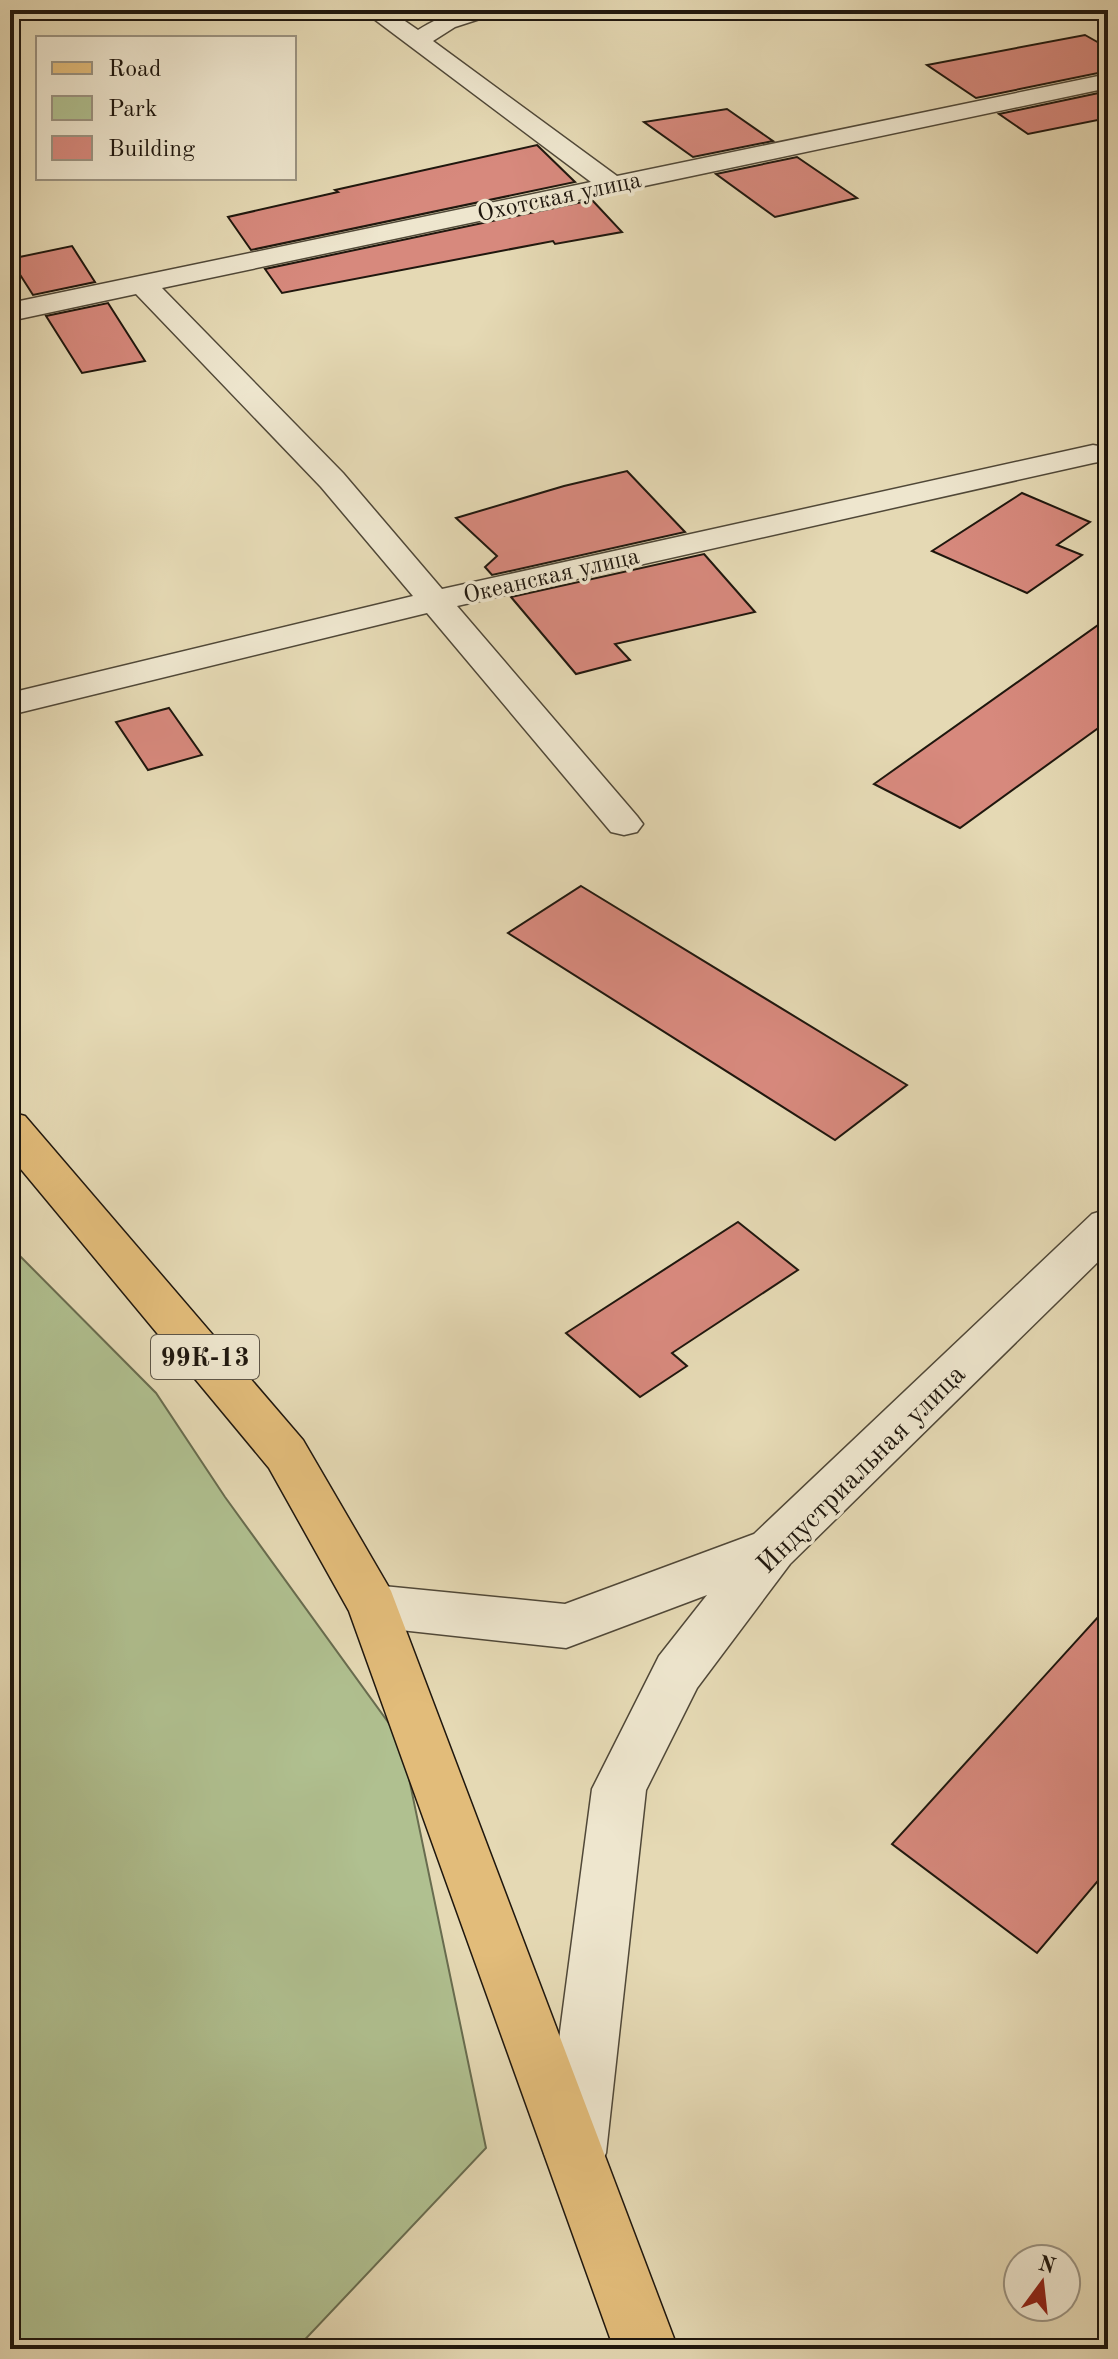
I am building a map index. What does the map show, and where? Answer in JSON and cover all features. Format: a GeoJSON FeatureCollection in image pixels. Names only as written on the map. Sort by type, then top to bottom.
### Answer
{"type":"FeatureCollection","features":[{"type":"Feature","properties":{"kind":"main road","name":"99К-13"},"geometry":{"type":"LineString","coordinates":[[10,1127],[286,1454],[373,1606],[574,2159]]}},
{"type":"Feature","properties":{"kind":"main road"},"geometry":{"type":"LineString","coordinates":[[574,2159],[646,2349]]}},
{"type":"Feature","properties":{"kind":"street"},"geometry":{"type":"LineString","coordinates":[[374,10],[612,185]]}},
{"type":"Feature","properties":{"kind":"street"},"geometry":{"type":"LineString","coordinates":[[417,41],[447,22],[484,10]]}},
{"type":"Feature","properties":{"kind":"street","name":"Охотская улица"},"geometry":{"type":"LineString","coordinates":[[10,312],[1108,81]]}},
{"type":"Feature","properties":{"kind":"street"},"geometry":{"type":"LineString","coordinates":[[142,284],[332,480],[624,824]]}},
{"type":"Feature","properties":{"kind":"street","name":"Океанская улица"},"geometry":{"type":"LineString","coordinates":[[10,704],[434,601],[1093,454]]}},
{"type":"Feature","properties":{"kind":"street","name":"Индустриальная улица"},"geometry":{"type":"LineString","coordinates":[[574,2159],[619,1789],[678,1672],[772,1549],[1108,1225]]}},
{"type":"Feature","properties":{"kind":"street"},"geometry":{"type":"LineString","coordinates":[[373,1606],[566,1626],[772,1549]]}},
{"type":"Feature","properties":{"kind":"green space"},"geometry":{"type":"Polygon","coordinates":[[[10,1246],[156,1393],[225,1497],[401,1740],[486,2148],[296,2349],[10,2349],[10,1246]]]}},
{"type":"Feature","properties":{"kind":"building"},"geometry":{"type":"Polygon","coordinates":[[[1085,35],[1108,48],[1108,71],[976,98],[927,65],[1085,35]]]}},
{"type":"Feature","properties":{"kind":"building"},"geometry":{"type":"Polygon","coordinates":[[[1108,91],[1108,118],[1028,134],[999,114],[1108,91]]]}},
{"type":"Feature","properties":{"kind":"building"},"geometry":{"type":"Polygon","coordinates":[[[727,109],[773,141],[693,157],[644,122],[727,109]]]}},
{"type":"Feature","properties":{"kind":"building"},"geometry":{"type":"Polygon","coordinates":[[[537,145],[575,182],[251,250],[228,217],[338,192],[335,190],[537,145]]]}},
{"type":"Feature","properties":{"kind":"building"},"geometry":{"type":"Polygon","coordinates":[[[797,157],[857,198],[775,217],[716,174],[797,157]]]}},
{"type":"Feature","properties":{"kind":"building"},"geometry":{"type":"Polygon","coordinates":[[[592,200],[622,232],[555,244],[553,241],[282,293],[265,269],[592,200]]]}},
{"type":"Feature","properties":{"kind":"building"},"geometry":{"type":"Polygon","coordinates":[[[72,246],[95,282],[33,295],[10,259],[72,246]]]}},
{"type":"Feature","properties":{"kind":"building"},"geometry":{"type":"Polygon","coordinates":[[[108,303],[145,361],[82,373],[46,316],[108,303]]]}},
{"type":"Feature","properties":{"kind":"building"},"geometry":{"type":"Polygon","coordinates":[[[627,471],[685,532],[492,575],[485,567],[497,556],[456,518],[564,486],[627,471]]]}},
{"type":"Feature","properties":{"kind":"building"},"geometry":{"type":"Polygon","coordinates":[[[1022,493],[1090,522],[1057,545],[1082,555],[1027,593],[932,551],[1022,493]]]}},
{"type":"Feature","properties":{"kind":"building"},"geometry":{"type":"Polygon","coordinates":[[[704,554],[755,612],[615,644],[630,660],[576,674],[511,597],[704,554]]]}},
{"type":"Feature","properties":{"kind":"building"},"geometry":{"type":"Polygon","coordinates":[[[1108,618],[1108,721],[960,828],[874,784],[1108,618]]]}},
{"type":"Feature","properties":{"kind":"building"},"geometry":{"type":"Polygon","coordinates":[[[169,708],[202,755],[148,770],[116,722],[169,708]]]}},
{"type":"Feature","properties":{"kind":"building"},"geometry":{"type":"Polygon","coordinates":[[[581,886],[907,1085],[835,1140],[508,933],[581,886]]]}},
{"type":"Feature","properties":{"kind":"building"},"geometry":{"type":"Polygon","coordinates":[[[738,1222],[798,1270],[672,1353],[687,1366],[640,1397],[566,1333],[738,1222]]]}},
{"type":"Feature","properties":{"kind":"building"},"geometry":{"type":"Polygon","coordinates":[[[1108,1606],[1108,1869],[1037,1953],[892,1844],[1108,1606]]]}}]}
